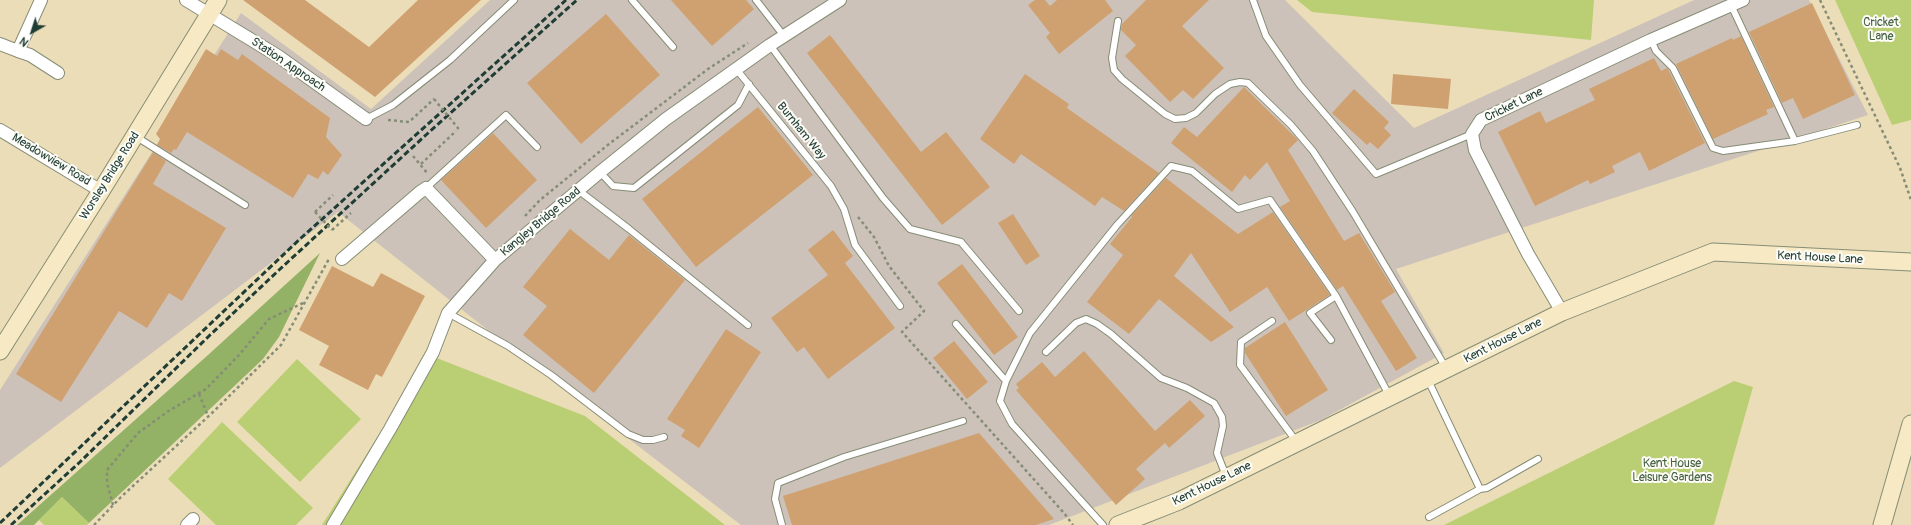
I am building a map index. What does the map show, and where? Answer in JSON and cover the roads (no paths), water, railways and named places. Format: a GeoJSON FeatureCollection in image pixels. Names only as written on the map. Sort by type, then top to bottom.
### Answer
{"type":"FeatureCollection","features":[{"type":"Feature","properties":{"kind":"street"},"geometry":{"type":"LineString","coordinates":[[18,51],[40,0]]}},
{"type":"Feature","properties":{"kind":"street","name":"Station Approach"},"geometry":{"type":"LineString","coordinates":[[186,0],[214,7],[278,56],[366,119]]}},
{"type":"Feature","properties":{"kind":"street","name":"Kangley Bridge Road"},"geometry":{"type":"LineString","coordinates":[[333,525],[390,429],[433,352],[448,313],[495,260],[578,190],[666,119],[737,70],[770,45],[840,0]]}},
{"type":"Feature","properties":{"kind":"street","name":"Cricket Lane"},"geometry":{"type":"LineString","coordinates":[[1472,134],[1481,120],[1651,40],[1744,0]]}},
{"type":"Feature","properties":{"kind":"street","name":"Worsley Bridge Road"},"geometry":{"type":"LineString","coordinates":[[0,351],[101,191],[214,7]]}},
{"type":"Feature","properties":{"kind":"street"},"geometry":{"type":"LineString","coordinates":[[0,44],[30,56],[58,73]]}},
{"type":"Feature","properties":{"kind":"street","name":"Meadowview Road"},"geometry":{"type":"LineString","coordinates":[[0,130],[101,191]]}},
{"type":"Feature","properties":{"kind":"street"},"geometry":{"type":"LineString","coordinates":[[1472,134],[1478,157],[1528,254],[1562,312]]}},
{"type":"Feature","properties":{"kind":"street"},"geometry":{"type":"LineString","coordinates":[[342,259],[426,188],[495,260]]}},
{"type":"Feature","properties":{"kind":"street","name":"Kent House Lane"},"geometry":{"type":"LineString","coordinates":[[1118,525],[1179,501],[1562,312],[1713,252],[1911,262]]}},
{"type":"Feature","properties":{"kind":"street"},"geometry":{"type":"LineString","coordinates":[[1882,525],[1911,424]]}},
{"type":"Feature","properties":{"kind":"lane"},"geometry":{"type":"LineString","coordinates":[[366,119],[394,105],[450,60],[514,0]]}},
{"type":"Feature","properties":{"kind":"lane"},"geometry":{"type":"LineString","coordinates":[[632,0],[674,47]]}},
{"type":"Feature","properties":{"kind":"lane"},"geometry":{"type":"LineString","coordinates":[[756,0],[784,36]]}},
{"type":"Feature","properties":{"kind":"lane"},"geometry":{"type":"LineString","coordinates":[[1253,0],[1266,36],[1300,84],[1376,174],[1472,134]]}},
{"type":"Feature","properties":{"kind":"lane"},"geometry":{"type":"LineString","coordinates":[[1731,6],[1796,141]]}},
{"type":"Feature","properties":{"kind":"lane"},"geometry":{"type":"LineString","coordinates":[[1118,21],[1112,58],[1114,70],[1165,114],[1175,119],[1186,118],[1196,113],[1215,94],[1230,84],[1240,82],[1248,83],[1292,126],[1313,151],[1353,212],[1447,369]]}},
{"type":"Feature","properties":{"kind":"lane"},"geometry":{"type":"LineString","coordinates":[[1651,40],[1656,51],[1673,68],[1713,148],[1723,151],[1796,141],[1856,125]]}},
{"type":"Feature","properties":{"kind":"lane"},"geometry":{"type":"LineString","coordinates":[[770,45],[883,198],[910,229],[960,242],[1019,311]]}},
{"type":"Feature","properties":{"kind":"lane","name":"Burnham Way"},"geometry":{"type":"LineString","coordinates":[[737,70],[831,186],[844,209],[852,230],[855,245],[900,306]]}},
{"type":"Feature","properties":{"kind":"lane"},"geometry":{"type":"LineString","coordinates":[[600,172],[613,186],[634,188],[738,105],[749,84]]}},
{"type":"Feature","properties":{"kind":"lane"},"geometry":{"type":"LineString","coordinates":[[426,188],[506,115],[537,147]]}},
{"type":"Feature","properties":{"kind":"lane"},"geometry":{"type":"LineString","coordinates":[[135,136],[246,205]]}},
{"type":"Feature","properties":{"kind":"lane"},"geometry":{"type":"LineString","coordinates":[[1102,525],[1012,424],[1000,401],[1006,381],[1030,334],[1117,225],[1171,166],[1192,171],[1238,209],[1270,200],[1336,296],[1390,397]]}},
{"type":"Feature","properties":{"kind":"lane"},"geometry":{"type":"LineString","coordinates":[[578,190],[630,229],[748,325]]}},
{"type":"Feature","properties":{"kind":"lane"},"geometry":{"type":"LineString","coordinates":[[1331,340],[1310,313],[1336,296]]}},
{"type":"Feature","properties":{"kind":"lane"},"geometry":{"type":"LineString","coordinates":[[448,313],[508,346],[551,375],[628,434],[643,440],[653,440],[664,437]]}},
{"type":"Feature","properties":{"kind":"lane"},"geometry":{"type":"LineString","coordinates":[[1046,352],[1076,323],[1086,319],[1098,324],[1111,334],[1161,378],[1187,388],[1214,402],[1222,417],[1224,426],[1217,453],[1227,477]]}},
{"type":"Feature","properties":{"kind":"lane"},"geometry":{"type":"LineString","coordinates":[[1272,321],[1241,342],[1240,365],[1297,442]]}},
{"type":"Feature","properties":{"kind":"lane"},"geometry":{"type":"LineString","coordinates":[[956,324],[1006,381]]}},
{"type":"Feature","properties":{"kind":"lane"},"geometry":{"type":"LineString","coordinates":[[1428,378],[1480,489]]}},
{"type":"Feature","properties":{"kind":"lane"},"geometry":{"type":"LineString","coordinates":[[782,525],[775,499],[778,483],[844,457],[963,421]]}},
{"type":"Feature","properties":{"kind":"lane"},"geometry":{"type":"LineString","coordinates":[[1428,517],[1480,489],[1487,488],[1538,459]]}},
{"type":"Feature","properties":{"kind":"railway"},"geometry":{"type":"LineString","coordinates":[[0,523],[301,238],[566,0]]}},
{"type":"Feature","properties":{"kind":"railway"},"geometry":{"type":"LineString","coordinates":[[11,525],[81,461],[279,270],[427,134],[577,0]]}},
{"type":"Feature","properties":{"kind":"park label","name":"Kent House Leisure Gardens"},"geometry":{"type":"Point","coordinates":[1672,471]}}]}
